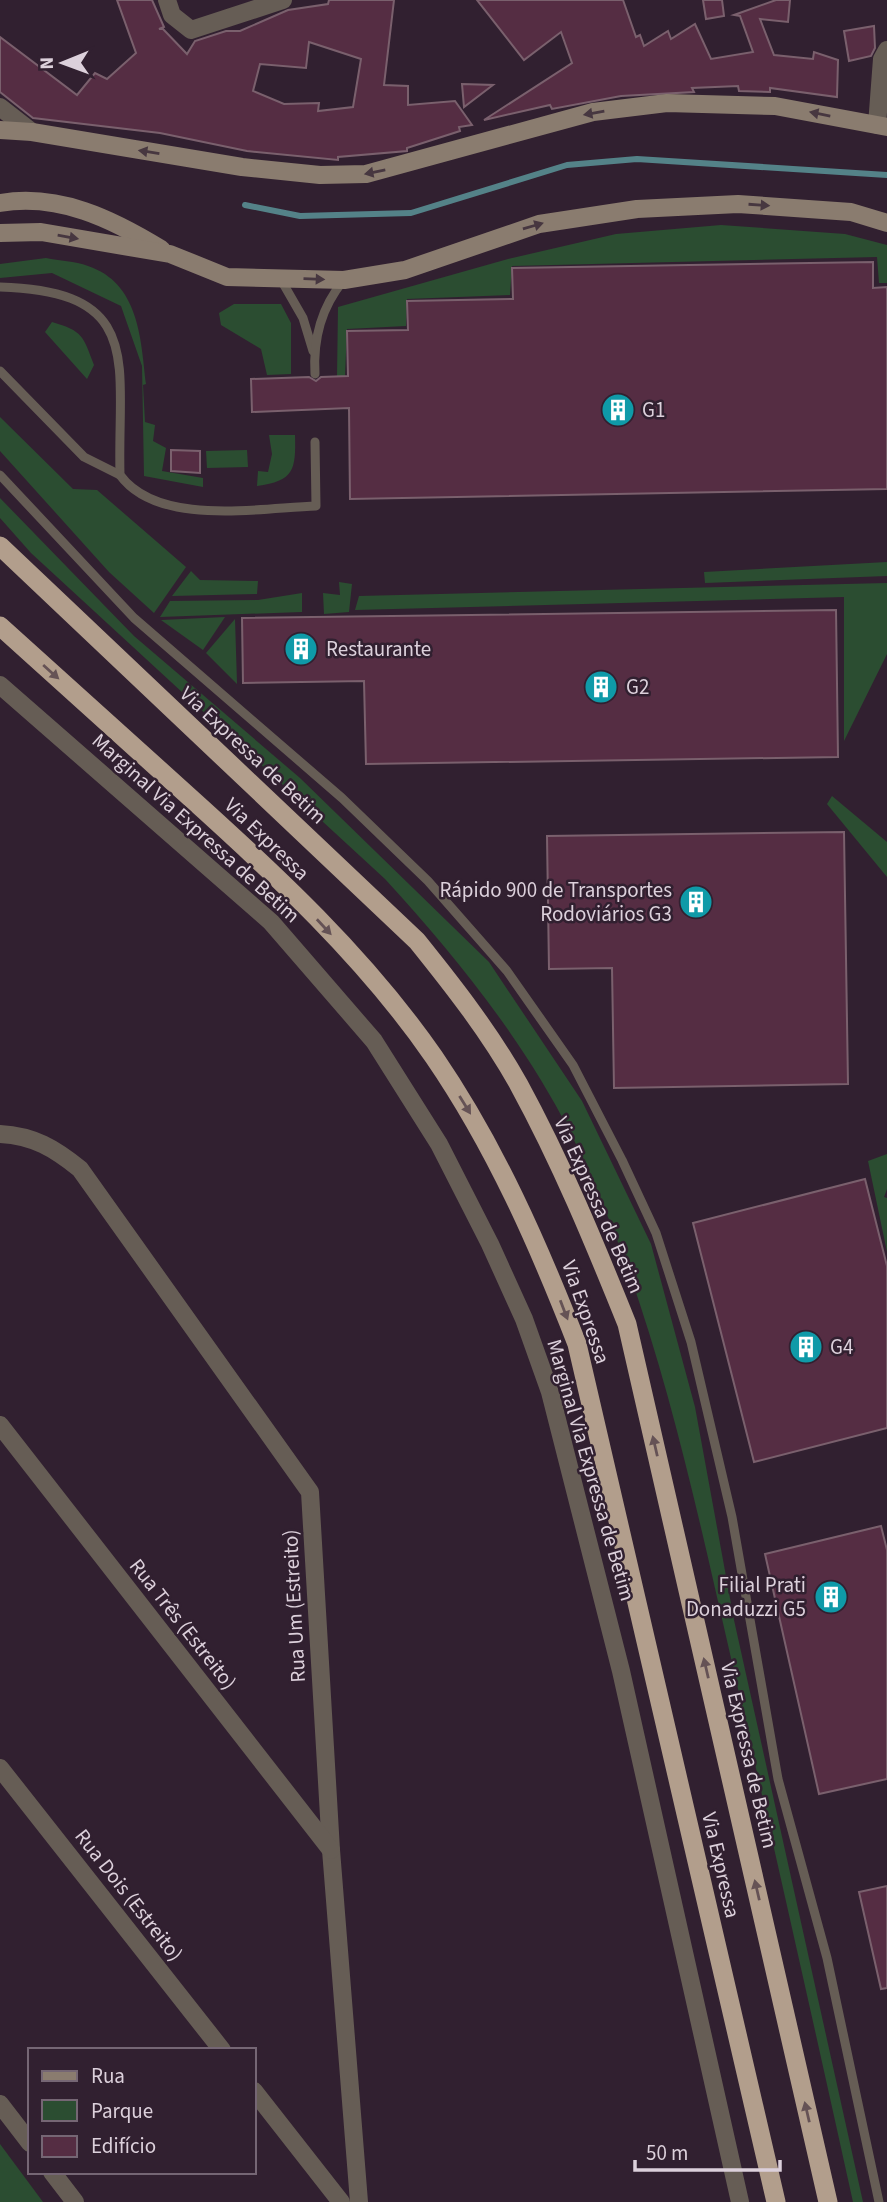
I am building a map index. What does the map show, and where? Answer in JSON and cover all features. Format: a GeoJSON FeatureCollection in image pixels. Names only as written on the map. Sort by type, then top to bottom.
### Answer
{"type":"FeatureCollection","features":[{"type":"Feature","properties":{"kind":"highway","name":"Via Expressa de Betim"},"geometry":{"type":"LineString","coordinates":[[0,546],[417,941],[472,1009],[519,1083],[581,1209],[627,1324],[828,2202]]}},
{"type":"Feature","properties":{"kind":"highway","name":"Via Expressa"},"geometry":{"type":"LineString","coordinates":[[0,626],[236,839],[308,909],[380,987],[433,1056],[481,1130],[537,1241],[577,1345],[776,2202]]}},
{"type":"Feature","properties":{"kind":"main road"},"geometry":{"type":"LineString","coordinates":[[0,130],[32,132],[242,167],[320,175],[366,174],[593,112],[667,103],[775,106],[882,126]]}},
{"type":"Feature","properties":{"kind":"main road"},"geometry":{"type":"LineString","coordinates":[[0,203],[14,201],[63,205],[111,219],[170,254],[227,277],[344,280],[405,270],[538,224],[637,209],[738,204],[851,212],[887,223]]}},
{"type":"Feature","properties":{"kind":"main road"},"geometry":{"type":"LineString","coordinates":[[0,233],[41,233],[170,254]]}},
{"type":"Feature","properties":{"kind":"street"},"geometry":{"type":"LineString","coordinates":[[167,0],[172,15],[191,30],[283,0]]}},
{"type":"Feature","properties":{"kind":"street"},"geometry":{"type":"LineString","coordinates":[[882,126],[882,59],[887,50]]}},
{"type":"Feature","properties":{"kind":"street"},"geometry":{"type":"LineString","coordinates":[[0,107],[32,132]]}},
{"type":"Feature","properties":{"kind":"street","name":"Marginal Via Expressa de Betim"},"geometry":{"type":"LineString","coordinates":[[0,685],[280,932],[374,1041],[439,1144],[490,1244],[524,1319],[550,1392],[621,1671],[740,2202]]}},
{"type":"Feature","properties":{"kind":"street","name":"Rua Um (Estreito)"},"geometry":{"type":"LineString","coordinates":[[0,1133],[24,1135],[54,1147],[80,1169],[310,1492],[331,1850],[359,2202]]}},
{"type":"Feature","properties":{"kind":"street","name":"Rua Três (Estreito)"},"geometry":{"type":"LineString","coordinates":[[0,1425],[331,1850]]}},
{"type":"Feature","properties":{"kind":"street","name":"Rua Dois (Estreito)"},"geometry":{"type":"LineString","coordinates":[[0,1768],[220,2048]]}},
{"type":"Feature","properties":{"kind":"street"},"geometry":{"type":"LineString","coordinates":[[256,2094],[341,2202]]}},
{"type":"Feature","properties":{"kind":"street"},"geometry":{"type":"LineString","coordinates":[[0,2104],[28,2140]]}},
{"type":"Feature","properties":{"kind":"street"},"geometry":{"type":"LineString","coordinates":[[54,2174],[75,2202]]}},
{"type":"Feature","properties":{"kind":"lane"},"geometry":{"type":"LineString","coordinates":[[280,278],[303,318],[314,352],[315,374]]}},
{"type":"Feature","properties":{"kind":"lane"},"geometry":{"type":"LineString","coordinates":[[314,352],[329,298],[344,280]]}},
{"type":"Feature","properties":{"kind":"lane"},"geometry":{"type":"LineString","coordinates":[[0,287],[35,288],[78,300],[108,323],[119,350],[120,475]]}},
{"type":"Feature","properties":{"kind":"lane"},"geometry":{"type":"LineString","coordinates":[[0,371],[84,457],[120,475],[131,489],[183,510],[316,506],[315,442]]}},
{"type":"Feature","properties":{"kind":"lane"},"geometry":{"type":"LineString","coordinates":[[0,475],[134,618],[342,798],[428,881],[507,971],[573,1065],[622,1160],[656,1233],[691,1342],[732,1517],[778,1779],[827,1958],[879,2202]]}},
{"type":"Feature","properties":{"kind":"green space"},"geometry":{"type":"Polygon","coordinates":[[[721,225],[845,234],[887,245],[887,283],[879,283],[877,257],[512,266],[510,295],[407,299],[406,326],[347,329],[345,376],[337,377],[338,307],[508,259],[616,234],[721,225]]]}},
{"type":"Feature","properties":{"kind":"green space"},"geometry":{"type":"Polygon","coordinates":[[[46,258],[83,264],[105,274],[118,285],[134,314],[139,331],[146,384],[143,385],[145,422],[155,425],[153,441],[166,448],[162,471],[203,478],[203,487],[144,476],[142,366],[121,306],[52,273],[0,278],[0,264],[46,258]]]}},
{"type":"Feature","properties":{"kind":"green space"},"geometry":{"type":"Polygon","coordinates":[[[234,304],[281,304],[291,323],[291,374],[267,375],[261,349],[221,325],[219,313],[234,304]]]}},
{"type":"Feature","properties":{"kind":"green space"},"geometry":{"type":"Polygon","coordinates":[[[52,322],[70,328],[84,341],[94,365],[87,379],[45,332],[52,322]]]}},
{"type":"Feature","properties":{"kind":"green space"},"geometry":{"type":"Polygon","coordinates":[[[0,417],[73,489],[97,490],[186,567],[154,613],[109,572],[0,451],[0,417]]]}},
{"type":"Feature","properties":{"kind":"green space"},"geometry":{"type":"Polygon","coordinates":[[[269,435],[295,435],[295,457],[286,477],[257,486],[258,471],[268,472],[272,454],[269,435]]]}},
{"type":"Feature","properties":{"kind":"green space"},"geometry":{"type":"Polygon","coordinates":[[[247,450],[248,467],[207,468],[206,451],[247,450]]]}},
{"type":"Feature","properties":{"kind":"green space"},"geometry":{"type":"Polygon","coordinates":[[[0,498],[134,636],[300,778],[489,962],[582,1101],[651,1244],[695,1407],[734,1620],[863,2202],[853,2202],[716,1591],[666,1390],[624,1258],[599,1194],[570,1132],[531,1064],[486,1000],[385,879],[31,553],[0,518],[0,498]]]}},
{"type":"Feature","properties":{"kind":"green space"},"geometry":{"type":"Polygon","coordinates":[[[887,562],[887,576],[705,583],[704,572],[887,562]]]}},
{"type":"Feature","properties":{"kind":"green space"},"geometry":{"type":"Polygon","coordinates":[[[191,571],[200,580],[258,581],[257,594],[172,596],[191,571]]]}},
{"type":"Feature","properties":{"kind":"green space"},"geometry":{"type":"Polygon","coordinates":[[[339,582],[352,584],[349,612],[324,614],[323,593],[340,595],[339,582]]]}},
{"type":"Feature","properties":{"kind":"green space"},"geometry":{"type":"Polygon","coordinates":[[[887,583],[887,654],[844,741],[844,597],[355,610],[359,596],[887,583]]]}},
{"type":"Feature","properties":{"kind":"green space"},"geometry":{"type":"Polygon","coordinates":[[[302,593],[302,612],[160,617],[170,601],[258,600],[302,593]]]}},
{"type":"Feature","properties":{"kind":"green space"},"geometry":{"type":"Polygon","coordinates":[[[225,617],[203,650],[161,620],[225,617]]]}},
{"type":"Feature","properties":{"kind":"green space"},"geometry":{"type":"Polygon","coordinates":[[[235,619],[237,684],[206,653],[235,619]]]}},
{"type":"Feature","properties":{"kind":"green space"},"geometry":{"type":"Polygon","coordinates":[[[832,796],[887,842],[887,877],[827,804],[832,796]]]}},
{"type":"Feature","properties":{"kind":"green space"},"geometry":{"type":"Polygon","coordinates":[[[887,1154],[887,1189],[884,1197],[887,1198],[887,1252],[868,1161],[887,1154]]]}},
{"type":"Feature","properties":{"kind":"green space"},"geometry":{"type":"Polygon","coordinates":[[[0,2144],[43,2202],[0,2202],[0,2144]]]}},
{"type":"Feature","properties":{"kind":"building"},"geometry":{"type":"Polygon","coordinates":[[[117,0],[152,0],[164,27],[159,29],[163,29],[187,54],[195,41],[226,31],[240,31],[288,10],[328,4],[329,0],[394,0],[384,85],[408,86],[408,105],[455,101],[472,125],[459,127],[460,131],[407,148],[407,151],[338,157],[338,160],[247,151],[160,133],[33,118],[0,92],[0,37],[77,95],[95,73],[107,79],[136,53],[117,0]],[[309,42],[306,68],[260,64],[253,91],[284,104],[319,103],[318,111],[353,107],[361,59],[309,42]]]}},
{"type":"Feature","properties":{"kind":"building"},"geometry":{"type":"Polygon","coordinates":[[[477,0],[623,0],[636,37],[640,35],[644,46],[668,31],[671,39],[695,24],[711,59],[753,52],[740,16],[734,15],[776,0],[790,0],[788,22],[760,19],[774,55],[813,59],[814,52],[838,60],[837,97],[770,88],[770,92],[739,91],[738,86],[692,88],[694,92],[621,96],[552,109],[550,105],[484,120],[572,63],[561,32],[524,60],[477,0]]]}},
{"type":"Feature","properties":{"kind":"building"},"geometry":{"type":"Polygon","coordinates":[[[703,0],[722,0],[724,16],[706,19],[703,0]]]}},
{"type":"Feature","properties":{"kind":"building"},"geometry":{"type":"Polygon","coordinates":[[[874,26],[875,48],[871,56],[849,61],[844,31],[874,26]]]}},
{"type":"Feature","properties":{"kind":"building"},"geometry":{"type":"Polygon","coordinates":[[[462,84],[493,85],[464,107],[462,84]]]}},
{"type":"Feature","properties":{"kind":"building","name":"G1"},"geometry":{"type":"Polygon","coordinates":[[[873,262],[873,288],[887,287],[887,489],[350,499],[349,408],[252,412],[251,379],[309,377],[316,381],[321,377],[348,376],[347,331],[408,330],[407,301],[513,299],[512,268],[873,262]]]}},
{"type":"Feature","properties":{"kind":"building"},"geometry":{"type":"Polygon","coordinates":[[[171,450],[200,451],[200,473],[171,471],[171,450]]]}},
{"type":"Feature","properties":{"kind":"building","name":"G2"},"geometry":{"type":"Polygon","coordinates":[[[836,610],[838,757],[366,764],[364,681],[243,683],[242,618],[836,610]]]}},
{"type":"Feature","properties":{"kind":"building","name":"Rápido 900 de Transportes Rodoviários G3"},"geometry":{"type":"Polygon","coordinates":[[[844,832],[848,1084],[614,1088],[612,968],[549,969],[547,836],[844,832]]]}},
{"type":"Feature","properties":{"kind":"building","name":"G4"},"geometry":{"type":"Polygon","coordinates":[[[865,1179],[887,1266],[887,1428],[754,1462],[693,1223],[865,1179]]]}},
{"type":"Feature","properties":{"kind":"building"},"geometry":{"type":"Polygon","coordinates":[[[881,1526],[887,1550],[887,1779],[819,1794],[765,1554],[881,1526]]]}},
{"type":"Feature","properties":{"kind":"building"},"geometry":{"type":"Polygon","coordinates":[[[887,1886],[887,1988],[881,1989],[859,1892],[887,1886]]]}},
{"type":"Feature","properties":{"kind":"waterway"},"geometry":{"type":"LineString","coordinates":[[245,205],[300,216],[411,213],[567,165],[637,159],[887,175]]}},
{"type":"Feature","properties":{"kind":"place","name":"G1"},"geometry":{"type":"Point","coordinates":[618,410]}},
{"type":"Feature","properties":{"kind":"place","name":"Restaurante"},"geometry":{"type":"Point","coordinates":[301,649]}},
{"type":"Feature","properties":{"kind":"place","name":"G2"},"geometry":{"type":"Point","coordinates":[601,687]}},
{"type":"Feature","properties":{"kind":"place","name":"Rápido 900 de Transportes Rodoviários G3"},"geometry":{"type":"Point","coordinates":[696,902]}},
{"type":"Feature","properties":{"kind":"place","name":"G4"},"geometry":{"type":"Point","coordinates":[806,1347]}},
{"type":"Feature","properties":{"kind":"place","name":"Filial Prati Donaduzzi G5"},"geometry":{"type":"Point","coordinates":[831,1597]}}]}
